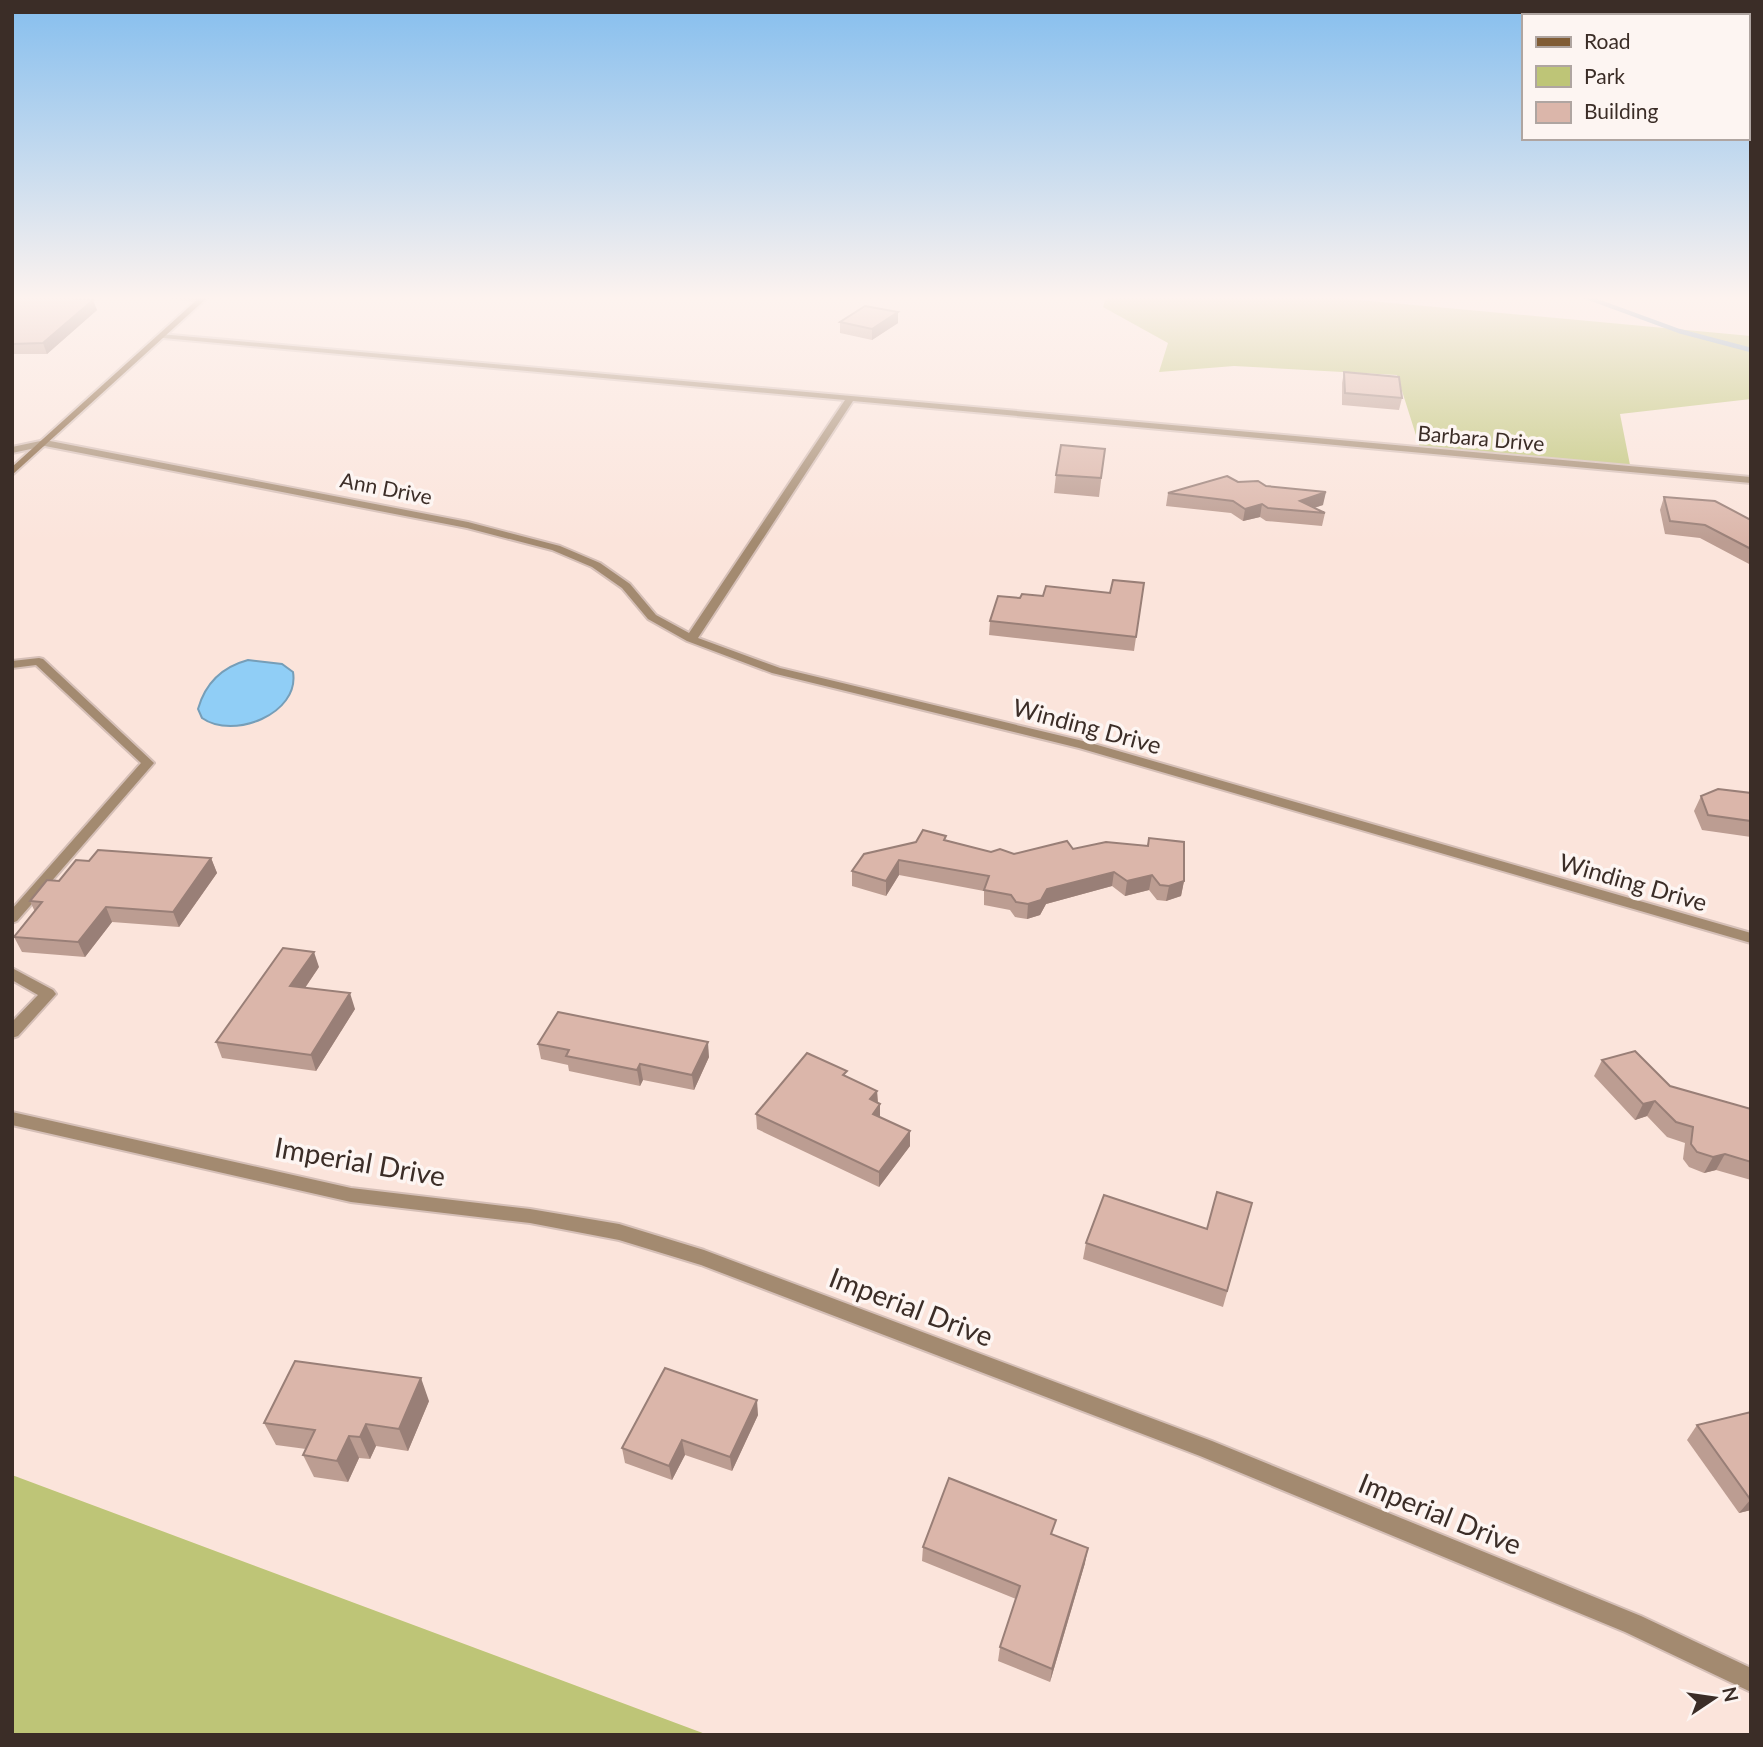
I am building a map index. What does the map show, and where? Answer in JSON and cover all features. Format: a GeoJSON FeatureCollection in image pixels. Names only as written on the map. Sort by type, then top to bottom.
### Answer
{"type":"FeatureCollection","features":[{"type":"Feature","properties":{"kind":"street"},"geometry":{"type":"LineString","coordinates":[[12,472],[116,379]]}},
{"type":"Feature","properties":{"kind":"street","name":"Barbara Drive"},"geometry":{"type":"LineString","coordinates":[[635,379],[1751,480]]}},
{"type":"Feature","properties":{"kind":"street"},"geometry":{"type":"LineString","coordinates":[[691,639],[851,398]]}},
{"type":"Feature","properties":{"kind":"street"},"geometry":{"type":"LineString","coordinates":[[12,450],[44,443]]}},
{"type":"Feature","properties":{"kind":"street","name":"Ann Drive"},"geometry":{"type":"LineString","coordinates":[[44,443],[468,525],[556,548],[596,565],[626,586],[652,617],[691,639]]}},
{"type":"Feature","properties":{"kind":"street","name":"Winding Drive"},"geometry":{"type":"LineString","coordinates":[[691,639],[776,671],[1083,745],[1751,938]]}},
{"type":"Feature","properties":{"kind":"street"},"geometry":{"type":"LineString","coordinates":[[12,665],[39,661],[148,763],[12,918]]}},
{"type":"Feature","properties":{"kind":"street"},"geometry":{"type":"LineString","coordinates":[[12,973],[48,994],[12,1032]]}},
{"type":"Feature","properties":{"kind":"street","name":"Imperial Drive"},"geometry":{"type":"LineString","coordinates":[[12,1118],[351,1195],[530,1216],[619,1232],[704,1258],[1205,1448],[1633,1624],[1751,1681]]}},
{"type":"Feature","properties":{"kind":"green space"},"geometry":{"type":"Polygon","coordinates":[[[1398,379],[1751,379],[1751,399],[1620,414],[1630,465],[1420,448],[1398,379]]]}},
{"type":"Feature","properties":{"kind":"green space"},"geometry":{"type":"Polygon","coordinates":[[[12,1475],[708,1735],[12,1735],[12,1475]]]}},
{"type":"Feature","properties":{"kind":"water"},"geometry":{"type":"Polygon","coordinates":[[[248,660],[282,664],[293,672],[292,687],[286,700],[262,719],[246,724],[215,724],[202,718],[198,709],[210,684],[230,667],[248,660]]]}},
{"type":"Feature","properties":{"kind":"building"},"geometry":{"type":"Polygon","coordinates":[[[1344,379],[1399,379],[1402,398],[1345,393],[1344,379]]]}},
{"type":"Feature","properties":{"kind":"building"},"geometry":{"type":"Polygon","coordinates":[[[1061,445],[1105,449],[1101,478],[1056,475],[1061,445]]]}},
{"type":"Feature","properties":{"kind":"building"},"geometry":{"type":"Polygon","coordinates":[[[1227,476],[1238,482],[1258,481],[1266,486],[1326,492],[1300,501],[1325,513],[1268,508],[1262,504],[1245,509],[1233,501],[1168,493],[1227,476]]]}},
{"type":"Feature","properties":{"kind":"building"},"geometry":{"type":"Polygon","coordinates":[[[1664,497],[1715,501],[1751,520],[1751,549],[1705,525],[1670,521],[1664,497]]]}},
{"type":"Feature","properties":{"kind":"building"},"geometry":{"type":"Polygon","coordinates":[[[1113,580],[1144,583],[1136,637],[990,621],[998,596],[1043,596],[1046,586],[1110,593],[1113,580]]]}},
{"type":"Feature","properties":{"kind":"building"},"geometry":{"type":"Polygon","coordinates":[[[1718,789],[1751,793],[1751,821],[1708,815],[1701,796],[1718,789]]]}},
{"type":"Feature","properties":{"kind":"building"},"geometry":{"type":"Polygon","coordinates":[[[923,830],[946,836],[944,840],[991,852],[1000,849],[1014,854],[1067,841],[1073,849],[1106,842],[1148,846],[1149,838],[1184,842],[1184,881],[1169,886],[1160,885],[1152,875],[1127,881],[1114,872],[1047,889],[1041,900],[1028,904],[1016,902],[1011,895],[984,890],[989,876],[899,860],[886,881],[852,871],[864,854],[916,842],[923,830]]]}},
{"type":"Feature","properties":{"kind":"building"},"geometry":{"type":"Polygon","coordinates":[[[98,850],[211,858],[173,912],[106,907],[78,942],[14,937],[42,902],[30,901],[47,880],[59,881],[76,860],[89,861],[98,850]]]}},
{"type":"Feature","properties":{"kind":"building"},"geometry":{"type":"Polygon","coordinates":[[[283,948],[314,952],[290,986],[350,993],[311,1055],[216,1042],[283,948]]]}},
{"type":"Feature","properties":{"kind":"building"},"geometry":{"type":"Polygon","coordinates":[[[558,1012],[708,1042],[692,1075],[640,1064],[637,1070],[566,1056],[569,1050],[538,1044],[558,1012]]]}},
{"type":"Feature","properties":{"kind":"building"},"geometry":{"type":"Polygon","coordinates":[[[1635,1051],[1670,1086],[1751,1109],[1751,1162],[1725,1154],[1713,1157],[1697,1152],[1691,1144],[1693,1127],[1676,1122],[1655,1101],[1643,1104],[1602,1060],[1635,1051]]]}},
{"type":"Feature","properties":{"kind":"building"},"geometry":{"type":"Polygon","coordinates":[[[807,1053],[847,1071],[843,1075],[877,1091],[870,1099],[880,1104],[873,1114],[910,1131],[879,1172],[756,1114],[807,1053]]]}},
{"type":"Feature","properties":{"kind":"building"},"geometry":{"type":"Polygon","coordinates":[[[1217,1192],[1252,1203],[1227,1291],[1086,1243],[1104,1195],[1207,1229],[1217,1192]]]}},
{"type":"Feature","properties":{"kind":"building"},"geometry":{"type":"Polygon","coordinates":[[[295,1361],[421,1378],[399,1429],[366,1424],[360,1437],[349,1436],[337,1461],[303,1455],[315,1430],[264,1423],[295,1361]]]}},
{"type":"Feature","properties":{"kind":"building"},"geometry":{"type":"Polygon","coordinates":[[[665,1368],[757,1400],[730,1457],[682,1440],[669,1466],[622,1448],[665,1368]]]}},
{"type":"Feature","properties":{"kind":"building"},"geometry":{"type":"Polygon","coordinates":[[[1751,1412],[1751,1499],[1750,1499],[1697,1425],[1751,1412]]]}},
{"type":"Feature","properties":{"kind":"building"},"geometry":{"type":"Polygon","coordinates":[[[949,1478],[1056,1520],[1051,1534],[1088,1548],[1052,1669],[1000,1647],[1020,1586],[923,1547],[949,1478]]]}}]}
